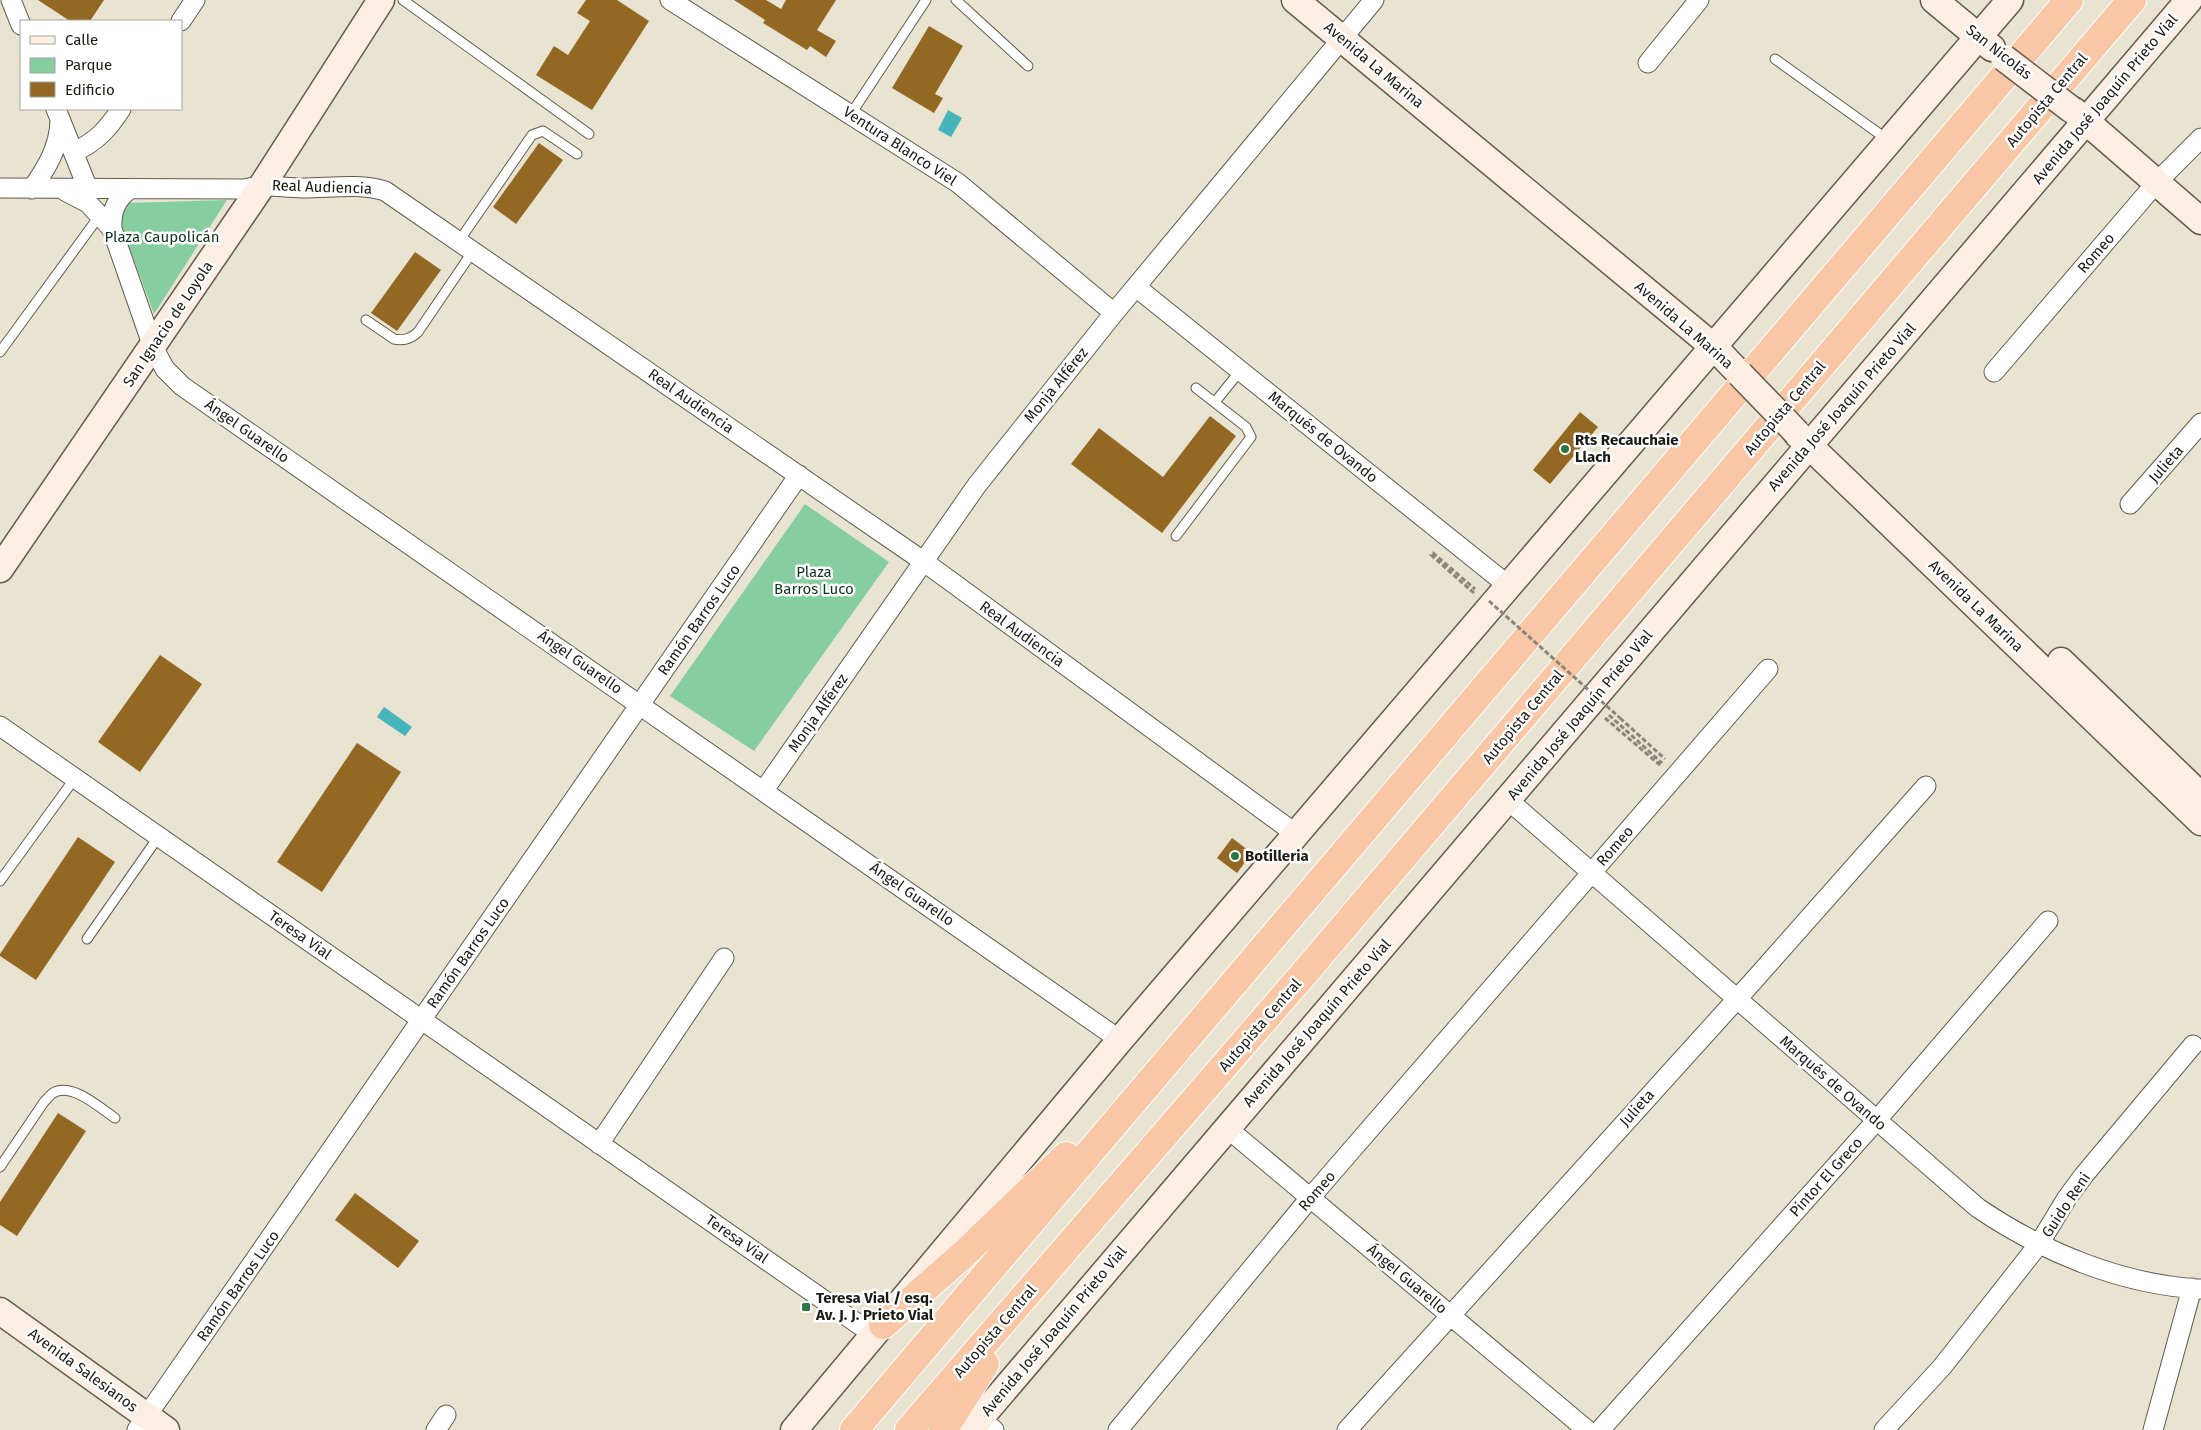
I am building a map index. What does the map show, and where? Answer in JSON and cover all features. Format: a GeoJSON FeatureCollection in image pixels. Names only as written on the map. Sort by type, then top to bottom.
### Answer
{"type":"FeatureCollection","features":[{"type":"Feature","properties":{"kind":"highway"},"geometry":{"type":"LineString","coordinates":[[854,1430],[2069,0]]}},
{"type":"Feature","properties":{"kind":"highway","name":"Autopista Central"},"geometry":{"type":"LineString","coordinates":[[909,1430],[1307,970],[2132,0]]}},
{"type":"Feature","properties":{"kind":"highway"},"geometry":{"type":"LineString","coordinates":[[878,1330],[964,1254],[1085,1138],[1141,1090]]}},
{"type":"Feature","properties":{"kind":"highway"},"geometry":{"type":"LineString","coordinates":[[943,1430],[979,1372],[1062,1254]]}},
{"type":"Feature","properties":{"kind":"main road","name":"San Ignacio de Loyola"},"geometry":{"type":"LineString","coordinates":[[0,569],[262,184],[381,0]]}},
{"type":"Feature","properties":{"kind":"main road","name":"Avenida La Marina"},"geometry":{"type":"LineString","coordinates":[[1295,0],[1715,348],[1740,374],[2032,646],[2201,796]]}},
{"type":"Feature","properties":{"kind":"main road","name":"San Nicolás"},"geometry":{"type":"LineString","coordinates":[[1934,0],[2004,58],[2079,116],[2201,221]]}},
{"type":"Feature","properties":{"kind":"main road"},"geometry":{"type":"LineString","coordinates":[[794,1430],[1120,1040],[1500,594],[1715,348],[2010,0]]}},
{"type":"Feature","properties":{"kind":"main road","name":"Avenida José Joaquín Prieto Vial"},"geometry":{"type":"LineString","coordinates":[[981,1426],[1227,1128],[1508,800],[1809,437],[2079,116],[2190,0]]}},
{"type":"Feature","properties":{"kind":"main road","name":"Avenida La Marina"},"geometry":{"type":"LineString","coordinates":[[2032,646],[2201,822]]}},
{"type":"Feature","properties":{"kind":"main road","name":"Avenida Salesianos"},"geometry":{"type":"LineString","coordinates":[[0,1310],[150,1425]]}},
{"type":"Feature","properties":{"kind":"street"},"geometry":{"type":"LineString","coordinates":[[11,0],[20,22]]}},
{"type":"Feature","properties":{"kind":"street"},"geometry":{"type":"LineString","coordinates":[[182,20],[195,0]]}},
{"type":"Feature","properties":{"kind":"street","name":"Ventura Blanco Viel"},"geometry":{"type":"LineString","coordinates":[[670,0],[958,183],[1114,313]]}},
{"type":"Feature","properties":{"kind":"street","name":"Monja Alférez"},"geometry":{"type":"LineString","coordinates":[[764,790],[977,485],[1114,313],[1374,0]]}},
{"type":"Feature","properties":{"kind":"street"},"geometry":{"type":"LineString","coordinates":[[1648,63],[1699,0]]}},
{"type":"Feature","properties":{"kind":"street"},"geometry":{"type":"LineString","coordinates":[[74,152],[97,139],[107,130],[120,110]]}},
{"type":"Feature","properties":{"kind":"street"},"geometry":{"type":"LineString","coordinates":[[0,188],[88,189],[58,114]]}},
{"type":"Feature","properties":{"kind":"street"},"geometry":{"type":"LineString","coordinates":[[32,189],[57,144],[58,114]]}},
{"type":"Feature","properties":{"kind":"street","name":"Romeo"},"geometry":{"type":"LineString","coordinates":[[1994,372],[2156,183],[2201,138]]}},
{"type":"Feature","properties":{"kind":"street","name":"Real Audiencia"},"geometry":{"type":"LineString","coordinates":[[88,189],[245,189],[262,184],[302,188],[372,187],[394,197],[923,561],[1296,834]]}},
{"type":"Feature","properties":{"kind":"street"},"geometry":{"type":"LineString","coordinates":[[58,189],[81,199],[106,221]]}},
{"type":"Feature","properties":{"kind":"street","name":"Ángel Guarello"},"geometry":{"type":"LineString","coordinates":[[130,189],[123,194],[106,221],[152,347],[165,368],[182,386],[1120,1040]]}},
{"type":"Feature","properties":{"kind":"street","name":"Marqués de Ovando"},"geometry":{"type":"LineString","coordinates":[[1136,287],[1240,371],[1500,594]]}},
{"type":"Feature","properties":{"kind":"street","name":"Julieta"},"geometry":{"type":"LineString","coordinates":[[2130,504],[2201,424]]}},
{"type":"Feature","properties":{"kind":"street","name":"Ramón Barros Luco"},"geometry":{"type":"LineString","coordinates":[[150,1425],[422,1020],[799,475]]}},
{"type":"Feature","properties":{"kind":"street","name":"Romeo"},"geometry":{"type":"LineString","coordinates":[[1118,1430],[1173,1366],[1310,1198],[1463,1024],[1592,873],[1671,770],[1768,669]]}},
{"type":"Feature","properties":{"kind":"street","name":"Teresa Vial"},"geometry":{"type":"LineString","coordinates":[[0,726],[599,1144],[878,1330]]}},
{"type":"Feature","properties":{"kind":"street","name":"Julieta"},"geometry":{"type":"LineString","coordinates":[[1348,1430],[1926,786]]}},
{"type":"Feature","properties":{"kind":"street","name":"Marqués de Ovando"},"geometry":{"type":"LineString","coordinates":[[1508,800],[1978,1208],[2039,1244],[2110,1272],[2160,1284],[2196,1289]]}},
{"type":"Feature","properties":{"kind":"street","name":"Pintor El Greco"},"geometry":{"type":"LineString","coordinates":[[1600,1430],[1876,1121],[2048,921]]}},
{"type":"Feature","properties":{"kind":"street"},"geometry":{"type":"LineString","coordinates":[[599,1144],[724,958]]}},
{"type":"Feature","properties":{"kind":"street","name":"Guido Reni"},"geometry":{"type":"LineString","coordinates":[[1884,1430],[1942,1367],[2039,1244],[2067,1198],[2084,1175],[2193,1044]]}},
{"type":"Feature","properties":{"kind":"street","name":"Ángel Guarello"},"geometry":{"type":"LineString","coordinates":[[1227,1128],[1587,1430]]}},
{"type":"Feature","properties":{"kind":"street"},"geometry":{"type":"LineString","coordinates":[[2153,1430],[2196,1289]]}},
{"type":"Feature","properties":{"kind":"lane"},"geometry":{"type":"LineString","coordinates":[[403,0],[589,134]]}},
{"type":"Feature","properties":{"kind":"lane"},"geometry":{"type":"LineString","coordinates":[[851,114],[926,0]]}},
{"type":"Feature","properties":{"kind":"lane"},"geometry":{"type":"LineString","coordinates":[[956,0],[1028,66]]}},
{"type":"Feature","properties":{"kind":"lane"},"geometry":{"type":"LineString","coordinates":[[1775,59],[1890,142]]}},
{"type":"Feature","properties":{"kind":"lane"},"geometry":{"type":"LineString","coordinates":[[366,320],[394,339],[406,340],[413,337],[418,332],[466,246],[532,135],[543,131],[576,154]]}},
{"type":"Feature","properties":{"kind":"lane"},"geometry":{"type":"LineString","coordinates":[[0,352],[106,221]]}},
{"type":"Feature","properties":{"kind":"lane"},"geometry":{"type":"LineString","coordinates":[[1215,402],[1240,371]]}},
{"type":"Feature","properties":{"kind":"lane"},"geometry":{"type":"LineString","coordinates":[[1176,536],[1250,436],[1246,427],[1196,388]]}},
{"type":"Feature","properties":{"kind":"lane"},"geometry":{"type":"LineString","coordinates":[[0,881],[75,778]]}},
{"type":"Feature","properties":{"kind":"lane"},"geometry":{"type":"LineString","coordinates":[[87,939],[159,836]]}},
{"type":"Feature","properties":{"kind":"lane"},"geometry":{"type":"LineString","coordinates":[[0,1167],[44,1102],[53,1093],[66,1090],[75,1092],[115,1118]]}},
{"type":"Feature","properties":{"kind":"path"},"geometry":{"type":"LineString","coordinates":[[1460,581],[1431,555],[1433,553],[1500,594],[1671,770]]}},
{"type":"Feature","properties":{"kind":"path"},"geometry":{"type":"LineString","coordinates":[[1606,712],[1671,770],[1602,716],[1606,712]]}},
{"type":"Feature","properties":{"kind":"green space","name":"Plaza Caupolicán"},"geometry":{"type":"Polygon","coordinates":[[[227,200],[154,314],[119,220],[127,203],[227,200]]]}},
{"type":"Feature","properties":{"kind":"green space","name":"Plaza Barros Luco"},"geometry":{"type":"Polygon","coordinates":[[[805,504],[889,562],[754,751],[670,696],[805,504]]]}},
{"type":"Feature","properties":{"kind":"water"},"geometry":{"type":"Polygon","coordinates":[[[948,110],[962,118],[951,137],[938,130],[948,110]]]}},
{"type":"Feature","properties":{"kind":"water"},"geometry":{"type":"Polygon","coordinates":[[[384,707],[412,727],[405,736],[377,717],[384,707]]]}},
{"type":"Feature","properties":{"kind":"building"},"geometry":{"type":"Polygon","coordinates":[[[38,0],[104,0],[91,20],[68,20],[38,0]]]}},
{"type":"Feature","properties":{"kind":"building"},"geometry":{"type":"Polygon","coordinates":[[[586,0],[617,0],[649,21],[592,110],[536,75],[554,46],[568,55],[590,21],[577,13],[586,0]]]}},
{"type":"Feature","properties":{"kind":"building"},"geometry":{"type":"Polygon","coordinates":[[[734,0],[766,0],[781,9],[786,0],[836,0],[817,30],[836,41],[826,57],[810,46],[807,50],[763,23],[765,20],[734,0]]]}},
{"type":"Feature","properties":{"kind":"building"},"geometry":{"type":"Polygon","coordinates":[[[929,26],[963,46],[935,94],[943,98],[934,113],[892,88],[929,26]]]}},
{"type":"Feature","properties":{"kind":"building"},"geometry":{"type":"Polygon","coordinates":[[[539,143],[563,160],[516,224],[493,207],[539,143]]]}},
{"type":"Feature","properties":{"kind":"building"},"geometry":{"type":"Polygon","coordinates":[[[415,252],[441,270],[397,331],[371,313],[415,252]]]}},
{"type":"Feature","properties":{"kind":"building","name":"Rts Recauchaie Llach"},"geometry":{"type":"Polygon","coordinates":[[[1580,412],[1598,427],[1550,484],[1533,470],[1580,412]]]}},
{"type":"Feature","properties":{"kind":"building"},"geometry":{"type":"Polygon","coordinates":[[[1210,416],[1236,436],[1162,533],[1071,464],[1099,428],[1163,477],[1210,416]]]}},
{"type":"Feature","properties":{"kind":"building"},"geometry":{"type":"Polygon","coordinates":[[[160,655],[202,684],[140,772],[98,742],[160,655]]]}},
{"type":"Feature","properties":{"kind":"building"},"geometry":{"type":"Polygon","coordinates":[[[357,743],[401,772],[322,892],[277,862],[357,743]]]}},
{"type":"Feature","properties":{"kind":"building"},"geometry":{"type":"Polygon","coordinates":[[[78,837],[115,862],[36,980],[0,956],[0,954],[78,837]]]}},
{"type":"Feature","properties":{"kind":"building","name":"Botilleria"},"geometry":{"type":"Polygon","coordinates":[[[1232,838],[1252,853],[1237,873],[1217,858],[1232,838]]]}},
{"type":"Feature","properties":{"kind":"building"},"geometry":{"type":"Polygon","coordinates":[[[58,1113],[86,1131],[17,1236],[0,1225],[0,1202],[58,1113]]]}},
{"type":"Feature","properties":{"kind":"building"},"geometry":{"type":"Polygon","coordinates":[[[355,1193],[419,1241],[398,1268],[335,1220],[355,1193]]]}},
{"type":"Feature","properties":{"kind":"place","name":"Rts Recauchaie Llach"},"geometry":{"type":"Point","coordinates":[1565,449]}},
{"type":"Feature","properties":{"kind":"place","name":"Botilleria"},"geometry":{"type":"Point","coordinates":[1235,856]}},
{"type":"Feature","properties":{"kind":"place","name":"Teresa Vial / esq. Av. J. J. Prieto Vial"},"geometry":{"type":"Point","coordinates":[806,1307]}}]}
